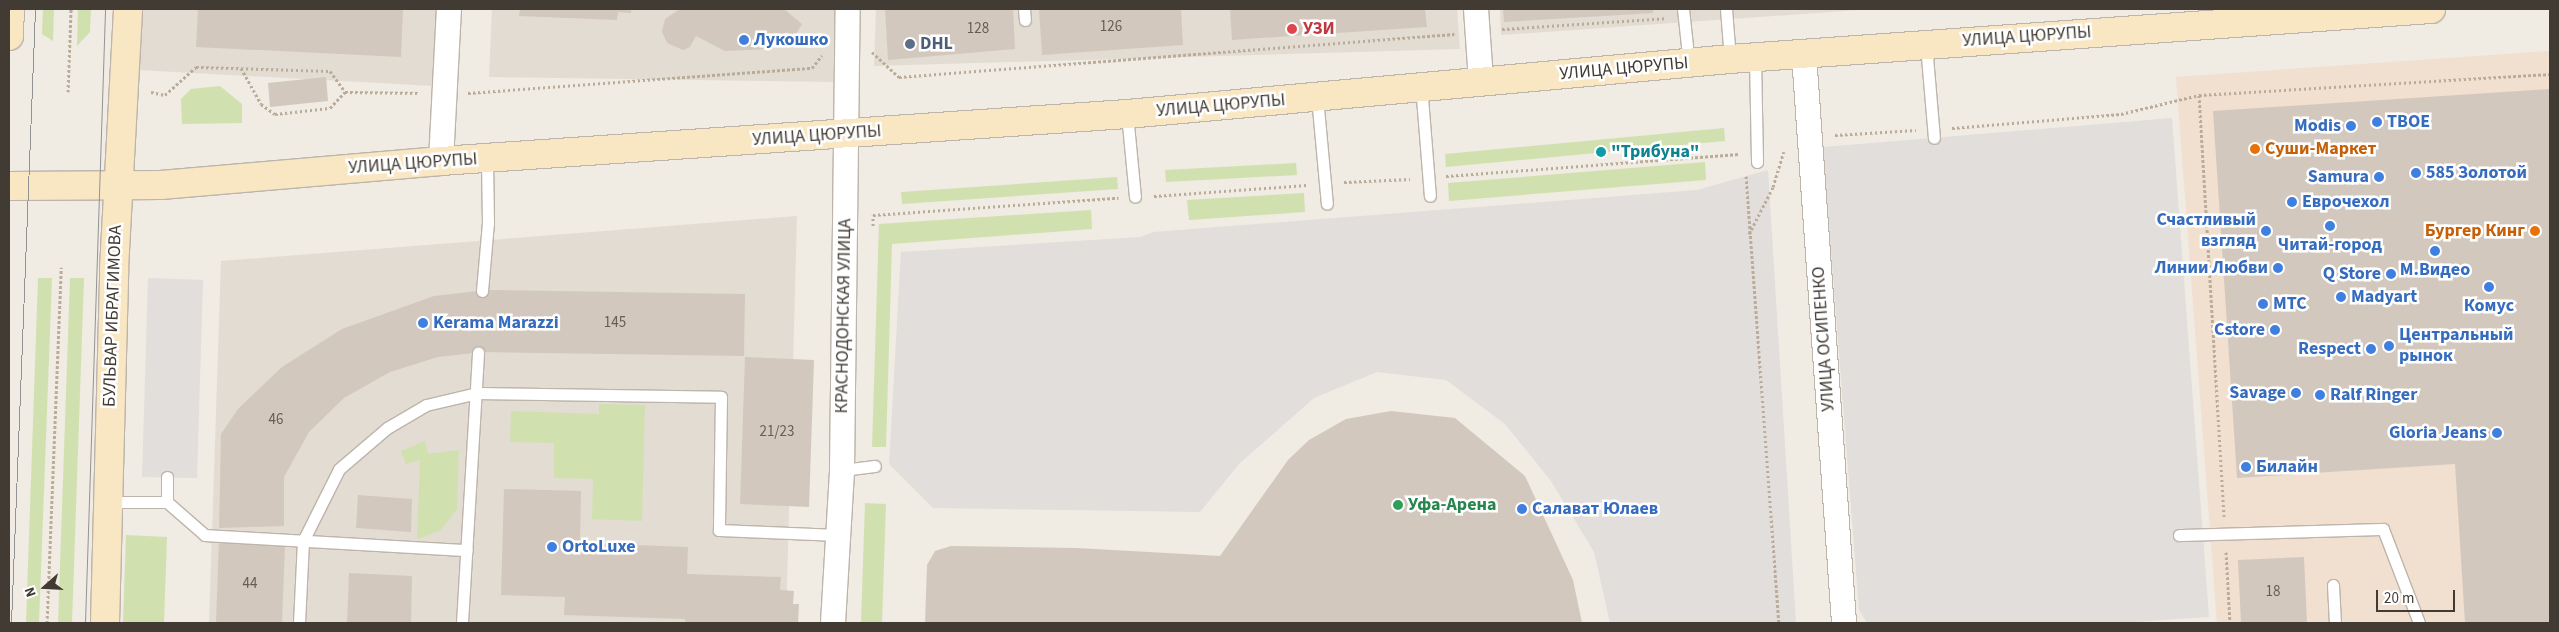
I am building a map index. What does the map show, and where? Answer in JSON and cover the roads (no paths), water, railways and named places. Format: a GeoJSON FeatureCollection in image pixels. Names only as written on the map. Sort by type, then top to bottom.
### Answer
{"type":"FeatureCollection","features":[{"type":"Feature","properties":{"kind":"main road"},"geometry":{"type":"LineString","coordinates":[[9,36],[10,9]]}},
{"type":"Feature","properties":{"kind":"main road","name":"БУЛЬВАР ИБРАГИМОВА"},"geometry":{"type":"LineString","coordinates":[[105,623],[118,186],[128,9]]}},
{"type":"Feature","properties":{"kind":"main road","name":"УЛИЦА ЦЮРУПЫ"},"geometry":{"type":"LineString","coordinates":[[9,186],[118,186],[441,161],[846,135],[1127,114],[1317,97],[1421,85],[1743,58],[2431,9]]}},
{"type":"Feature","properties":{"kind":"street"},"geometry":{"type":"LineString","coordinates":[[441,161],[442,94],[449,9]]}},
{"type":"Feature","properties":{"kind":"street","name":"КРАСНОДОНСКАЯ УЛИЦА"},"geometry":{"type":"LineString","coordinates":[[833,623],[842,470],[848,9]]}},
{"type":"Feature","properties":{"kind":"street"},"geometry":{"type":"LineString","coordinates":[[1476,20],[1481,81]]}},
{"type":"Feature","properties":{"kind":"street","name":"УЛИЦА ОСИПЕНКО"},"geometry":{"type":"LineString","coordinates":[[1804,55],[1846,618]]}},
{"type":"Feature","properties":{"kind":"lane"},"geometry":{"type":"LineString","coordinates":[[1726,9],[1743,58],[1758,156]]}},
{"type":"Feature","properties":{"kind":"lane"},"geometry":{"type":"LineString","coordinates":[[1683,13],[1688,64]]}},
{"type":"Feature","properties":{"kind":"lane"},"geometry":{"type":"LineString","coordinates":[[1926,45],[1933,134]]}},
{"type":"Feature","properties":{"kind":"lane"},"geometry":{"type":"LineString","coordinates":[[1421,85],[1430,196]]}},
{"type":"Feature","properties":{"kind":"lane"},"geometry":{"type":"LineString","coordinates":[[1317,97],[1327,204]]}},
{"type":"Feature","properties":{"kind":"lane"},"geometry":{"type":"LineString","coordinates":[[1127,114],[1135,197]]}},
{"type":"Feature","properties":{"kind":"lane"},"geometry":{"type":"LineString","coordinates":[[482,291],[488,223],[487,158]]}},
{"type":"Feature","properties":{"kind":"lane"},"geometry":{"type":"LineString","coordinates":[[462,623],[478,352]]}},
{"type":"Feature","properties":{"kind":"lane"},"geometry":{"type":"LineString","coordinates":[[299,623],[303,541],[340,469],[387,428],[426,405],[477,393],[721,397],[719,530],[838,534]]}},
{"type":"Feature","properties":{"kind":"lane"},"geometry":{"type":"LineString","coordinates":[[842,470],[875,466]]}},
{"type":"Feature","properties":{"kind":"lane"},"geometry":{"type":"LineString","coordinates":[[167,477],[167,502]]}},
{"type":"Feature","properties":{"kind":"lane"},"geometry":{"type":"LineString","coordinates":[[108,502],[167,502],[205,535],[467,550]]}},
{"type":"Feature","properties":{"kind":"lane"},"geometry":{"type":"LineString","coordinates":[[2179,535],[2383,529],[2419,623]]}},
{"type":"Feature","properties":{"kind":"lane"},"geometry":{"type":"LineString","coordinates":[[2333,585],[2335,623]]}},
{"type":"Feature","properties":{"kind":"tram line"},"geometry":{"type":"LineString","coordinates":[[11,623],[35,9]]}},
{"type":"Feature","properties":{"kind":"tram line"},"geometry":{"type":"LineString","coordinates":[[85,623],[105,9]]}},
{"type":"Feature","properties":{"kind":"place","name":"УЗИ"},"geometry":{"type":"Point","coordinates":[1292,29]}},
{"type":"Feature","properties":{"kind":"place","name":"Лукошко"},"geometry":{"type":"Point","coordinates":[744,40]}},
{"type":"Feature","properties":{"kind":"place","name":"DHL"},"geometry":{"type":"Point","coordinates":[910,44]}},
{"type":"Feature","properties":{"kind":"place","name":"ТВОЕ"},"geometry":{"type":"Point","coordinates":[2377,122]}},
{"type":"Feature","properties":{"kind":"place","name":"Modis"},"geometry":{"type":"Point","coordinates":[2351,126]}},
{"type":"Feature","properties":{"kind":"place","name":"Суши-Маркет"},"geometry":{"type":"Point","coordinates":[2255,149]}},
{"type":"Feature","properties":{"kind":"place","name":"\"Трибуна\""},"geometry":{"type":"Point","coordinates":[1601,152]}},
{"type":"Feature","properties":{"kind":"place","name":"585 Золотой"},"geometry":{"type":"Point","coordinates":[2416,173]}},
{"type":"Feature","properties":{"kind":"place","name":"Samura"},"geometry":{"type":"Point","coordinates":[2379,177]}},
{"type":"Feature","properties":{"kind":"place","name":"Еврочехол"},"geometry":{"type":"Point","coordinates":[2292,202]}},
{"type":"Feature","properties":{"kind":"place","name":"Читай-город"},"geometry":{"type":"Point","coordinates":[2330,226]}},
{"type":"Feature","properties":{"kind":"place","name":"Счастливый взгляд"},"geometry":{"type":"Point","coordinates":[2266,231]}},
{"type":"Feature","properties":{"kind":"place","name":"Бургер Кинг"},"geometry":{"type":"Point","coordinates":[2535,231]}},
{"type":"Feature","properties":{"kind":"place","name":"М.Видео"},"geometry":{"type":"Point","coordinates":[2435,251]}},
{"type":"Feature","properties":{"kind":"place","name":"Линии Любви"},"geometry":{"type":"Point","coordinates":[2278,268]}},
{"type":"Feature","properties":{"kind":"place","name":"Q Store"},"geometry":{"type":"Point","coordinates":[2391,274]}},
{"type":"Feature","properties":{"kind":"place","name":"Комус"},"geometry":{"type":"Point","coordinates":[2489,287]}},
{"type":"Feature","properties":{"kind":"place","name":"Madyart"},"geometry":{"type":"Point","coordinates":[2341,297]}},
{"type":"Feature","properties":{"kind":"place","name":"МТС"},"geometry":{"type":"Point","coordinates":[2263,304]}},
{"type":"Feature","properties":{"kind":"place","name":"Kerama Marazzi"},"geometry":{"type":"Point","coordinates":[423,323]}},
{"type":"Feature","properties":{"kind":"place","name":"Cstore"},"geometry":{"type":"Point","coordinates":[2275,330]}},
{"type":"Feature","properties":{"kind":"place","name":"Центральный рынок"},"geometry":{"type":"Point","coordinates":[2389,346]}},
{"type":"Feature","properties":{"kind":"place","name":"Respect"},"geometry":{"type":"Point","coordinates":[2371,349]}},
{"type":"Feature","properties":{"kind":"place","name":"Savage"},"geometry":{"type":"Point","coordinates":[2296,393]}},
{"type":"Feature","properties":{"kind":"place","name":"Ralf Ringer"},"geometry":{"type":"Point","coordinates":[2320,395]}},
{"type":"Feature","properties":{"kind":"place","name":"Gloria Jeans"},"geometry":{"type":"Point","coordinates":[2497,433]}},
{"type":"Feature","properties":{"kind":"place","name":"Билайн"},"geometry":{"type":"Point","coordinates":[2246,467]}},
{"type":"Feature","properties":{"kind":"place","name":"Уфа-Арена"},"geometry":{"type":"Point","coordinates":[1398,505]}},
{"type":"Feature","properties":{"kind":"place","name":"Салават Юлаев"},"geometry":{"type":"Point","coordinates":[1522,509]}},
{"type":"Feature","properties":{"kind":"place","name":"OrtoLuxe"},"geometry":{"type":"Point","coordinates":[552,547]}}]}
